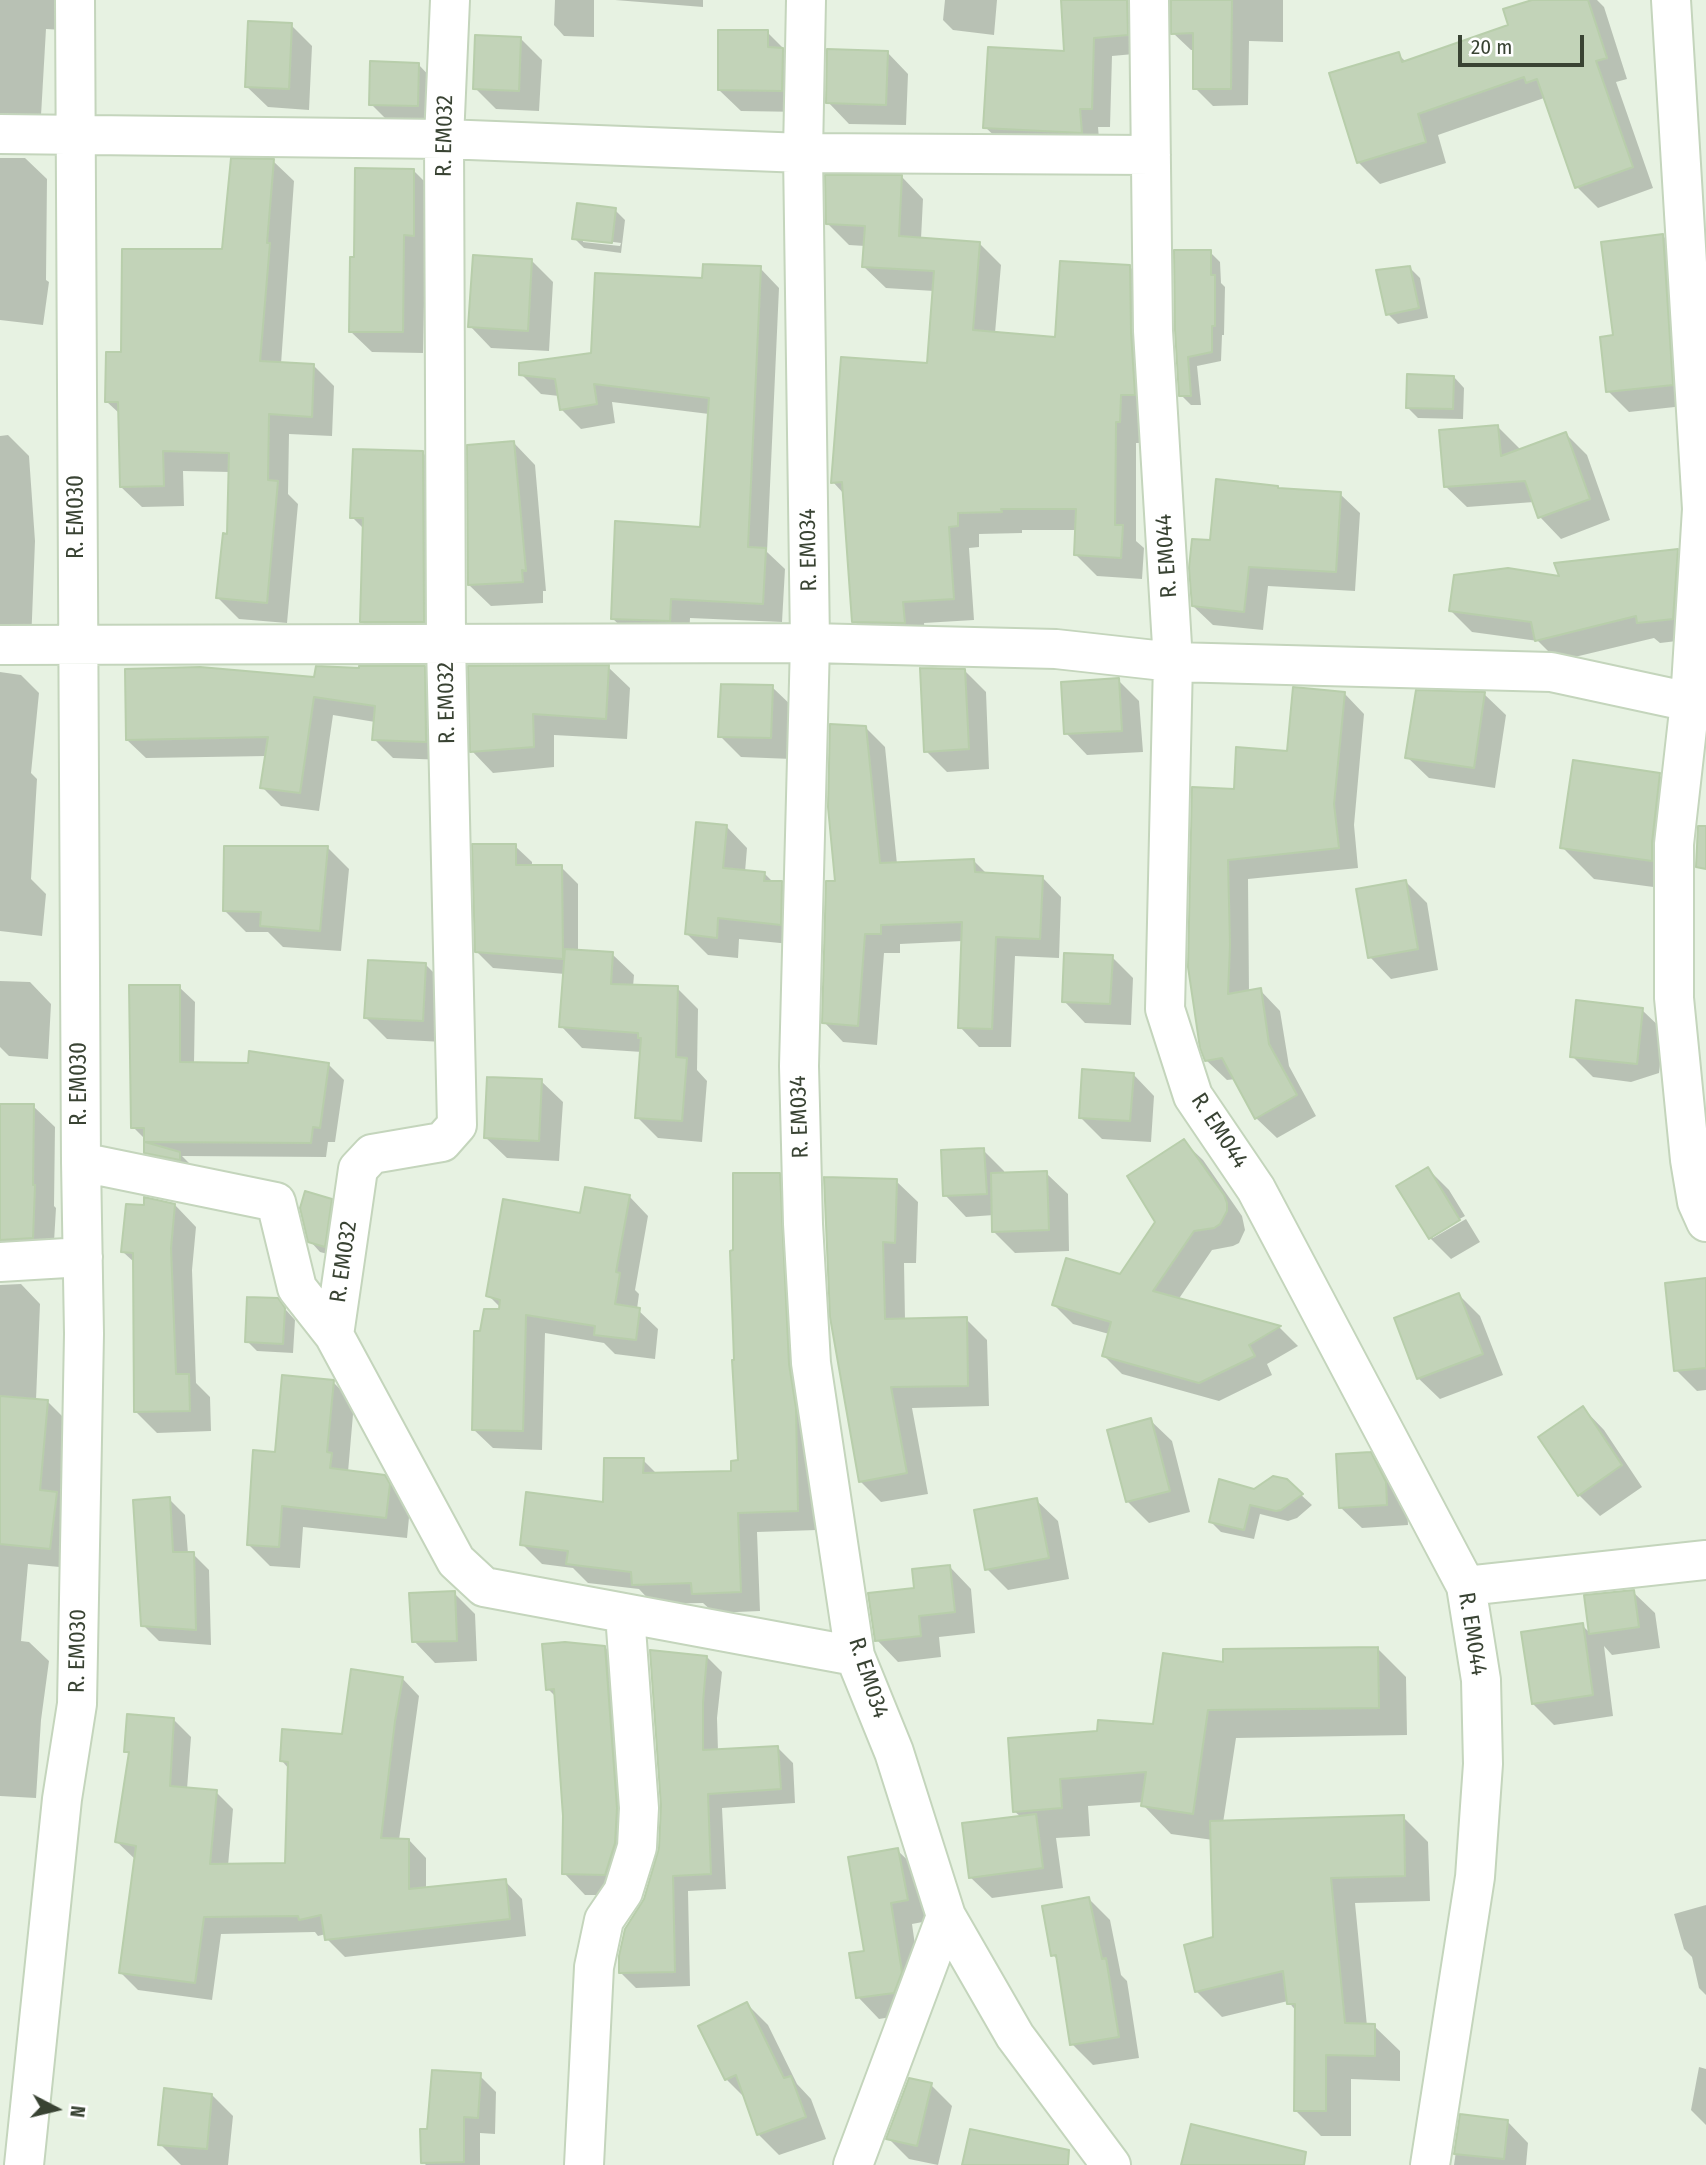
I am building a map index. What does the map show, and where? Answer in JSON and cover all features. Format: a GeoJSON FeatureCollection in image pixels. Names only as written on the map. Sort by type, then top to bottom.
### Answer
{"type":"FeatureCollection","features":[{"type":"Feature","properties":{"kind":"street","name":"R. EM030"},"geometry":{"type":"LineString","coordinates":[[24,2165],[62,1800],[77,1703],[84,1334],[75,0]]}},
{"type":"Feature","properties":{"kind":"street","name":"R. EM032"},"geometry":{"type":"LineString","coordinates":[[334,1335],[358,1169],[372,1154],[442,1142],[457,1125],[446,643],[444,139],[450,0]]}},
{"type":"Feature","properties":{"kind":"street","name":"R. EM034"},"geometry":{"type":"LineString","coordinates":[[806,0],[803,153],[810,643],[799,1066],[803,1224],[811,1363],[855,1656],[894,1752],[946,1916],[1015,2036],[1111,2165]]}},
{"type":"Feature","properties":{"kind":"street","name":"R. EM044"},"geometry":{"type":"LineString","coordinates":[[1149,0],[1153,331],[1173,662],[1165,1009],[1193,1096],[1256,1189],[1466,1586],[1480,1679],[1483,1764],[1475,1877],[1430,2165]]}},
{"type":"Feature","properties":{"kind":"street"},"geometry":{"type":"LineString","coordinates":[[1671,0],[1704,508],[1690,702],[1675,844],[1674,998],[1692,1170],[1697,1202],[1706,1222]]}},
{"type":"Feature","properties":{"kind":"street"},"geometry":{"type":"LineString","coordinates":[[0,134],[444,139],[803,153],[1151,155]]}},
{"type":"Feature","properties":{"kind":"street"},"geometry":{"type":"LineString","coordinates":[[0,645],[810,643],[1056,649],[1173,662],[1551,672],[1690,702]]}},
{"type":"Feature","properties":{"kind":"street"},"geometry":{"type":"LineString","coordinates":[[81,1162],[276,1202],[297,1287],[334,1335],[456,1561],[484,1587],[855,1656]]}},
{"type":"Feature","properties":{"kind":"street"},"geometry":{"type":"LineString","coordinates":[[0,1262],[83,1257]]}},
{"type":"Feature","properties":{"kind":"street"},"geometry":{"type":"LineString","coordinates":[[1466,1586],[1706,1560]]}},
{"type":"Feature","properties":{"kind":"street"},"geometry":{"type":"LineString","coordinates":[[584,2165],[594,1968],[604,1920],[623,1892],[637,1847],[639,1808],[625,1614]]}},
{"type":"Feature","properties":{"kind":"street"},"geometry":{"type":"LineString","coordinates":[[853,2165],[946,1916]]}},
{"type":"Feature","properties":{"kind":"building"},"geometry":{"type":"Polygon","coordinates":[[[1061,0],[1127,0],[1128,35],[1094,38],[1092,109],[1080,109],[1082,133],[983,128],[988,47],[1064,51],[1061,0]]]}},
{"type":"Feature","properties":{"kind":"building"},"geometry":{"type":"Polygon","coordinates":[[[1171,0],[1232,0],[1231,89],[1193,89],[1193,33],[1171,34],[1171,0]]]}},
{"type":"Feature","properties":{"kind":"building"},"geometry":{"type":"Polygon","coordinates":[[[1532,0],[1588,0],[1607,58],[1596,61],[1633,167],[1575,188],[1537,79],[1526,83],[1524,77],[1418,114],[1426,142],[1357,163],[1329,73],[1399,52],[1402,62],[1508,25],[1503,9],[1532,0]]]}},
{"type":"Feature","properties":{"kind":"building"},"geometry":{"type":"Polygon","coordinates":[[[248,21],[292,23],[289,89],[245,87],[248,21]]]}},
{"type":"Feature","properties":{"kind":"building"},"geometry":{"type":"Polygon","coordinates":[[[718,30],[768,30],[768,47],[783,48],[782,91],[718,90],[718,30]]]}},
{"type":"Feature","properties":{"kind":"building"},"geometry":{"type":"Polygon","coordinates":[[[475,35],[521,37],[519,91],[473,89],[475,35]]]}},
{"type":"Feature","properties":{"kind":"building"},"geometry":{"type":"Polygon","coordinates":[[[827,49],[888,51],[886,105],[826,103],[827,49]]]}},
{"type":"Feature","properties":{"kind":"building"},"geometry":{"type":"Polygon","coordinates":[[[370,61],[419,63],[418,106],[369,105],[370,61]]]}},
{"type":"Feature","properties":{"kind":"building"},"geometry":{"type":"Polygon","coordinates":[[[231,158],[274,159],[260,361],[314,364],[312,417],[269,414],[268,480],[278,481],[267,603],[216,598],[223,533],[227,534],[229,453],[163,451],[164,486],[120,487],[118,402],[105,402],[106,352],[121,352],[122,249],[222,249],[231,158]]]}},
{"type":"Feature","properties":{"kind":"building"},"geometry":{"type":"Polygon","coordinates":[[[355,168],[414,169],[414,236],[404,235],[403,332],[349,332],[350,257],[354,257],[355,168]]]}},
{"type":"Feature","properties":{"kind":"building"},"geometry":{"type":"Polygon","coordinates":[[[825,175],[902,175],[899,236],[980,242],[973,330],[1055,337],[1060,261],[1130,265],[1135,395],[1121,395],[1120,422],[1116,422],[1115,525],[1123,525],[1121,558],[1074,555],[1076,509],[1001,509],[1002,512],[958,513],[958,526],[949,527],[954,599],[903,602],[905,623],[852,622],[842,482],[831,483],[841,357],[927,363],[934,271],[862,267],[865,226],[826,224],[825,175]]]}},
{"type":"Feature","properties":{"kind":"building"},"geometry":{"type":"Polygon","coordinates":[[[577,203],[616,208],[612,243],[572,239],[577,203]]]}},
{"type":"Feature","properties":{"kind":"building"},"geometry":{"type":"Polygon","coordinates":[[[1663,234],[1673,385],[1606,392],[1600,337],[1613,335],[1601,242],[1663,234]]]}},
{"type":"Feature","properties":{"kind":"building"},"geometry":{"type":"Polygon","coordinates":[[[1174,250],[1211,250],[1211,275],[1215,275],[1212,352],[1188,357],[1191,396],[1179,396],[1174,250]]]}},
{"type":"Feature","properties":{"kind":"building"},"geometry":{"type":"Polygon","coordinates":[[[473,255],[532,259],[528,331],[468,327],[473,255]]]}},
{"type":"Feature","properties":{"kind":"building"},"geometry":{"type":"Polygon","coordinates":[[[703,264],[761,266],[748,547],[766,548],[763,604],[671,599],[670,621],[611,619],[615,521],[700,527],[709,398],[594,384],[597,404],[560,410],[555,379],[519,375],[519,363],[591,353],[595,273],[702,278],[703,264]]]}},
{"type":"Feature","properties":{"kind":"building"},"geometry":{"type":"Polygon","coordinates":[[[1410,266],[1419,308],[1386,315],[1376,270],[1410,266]]]}},
{"type":"Feature","properties":{"kind":"building"},"geometry":{"type":"Polygon","coordinates":[[[1407,374],[1454,376],[1453,409],[1406,408],[1407,374]]]}},
{"type":"Feature","properties":{"kind":"building"},"geometry":{"type":"Polygon","coordinates":[[[1498,425],[1501,456],[1566,432],[1590,499],[1538,518],[1525,481],[1444,487],[1439,430],[1498,425]]]}},
{"type":"Feature","properties":{"kind":"building"},"geometry":{"type":"Polygon","coordinates":[[[514,441],[526,571],[522,570],[523,582],[468,585],[467,445],[514,441]]]}},
{"type":"Feature","properties":{"kind":"building"},"geometry":{"type":"Polygon","coordinates":[[[353,449],[423,451],[424,622],[360,622],[363,518],[350,518],[353,449]]]}},
{"type":"Feature","properties":{"kind":"building"},"geometry":{"type":"Polygon","coordinates":[[[1216,479],[1278,488],[1341,492],[1336,572],[1249,567],[1244,612],[1192,606],[1189,568],[1192,539],[1210,540],[1216,479]]]}},
{"type":"Feature","properties":{"kind":"building"},"geometry":{"type":"Polygon","coordinates":[[[1678,549],[1673,619],[1637,623],[1636,616],[1535,641],[1531,622],[1449,611],[1454,575],[1508,568],[1559,576],[1554,563],[1678,549]]]}},
{"type":"Feature","properties":{"kind":"building"},"geometry":{"type":"Polygon","coordinates":[[[609,665],[606,719],[533,714],[534,747],[470,752],[468,666],[609,665]]]}},
{"type":"Feature","properties":{"kind":"building"},"geometry":{"type":"Polygon","coordinates":[[[316,666],[425,666],[426,742],[372,740],[375,706],[314,697],[300,793],[260,788],[268,737],[126,740],[125,669],[200,667],[314,677],[316,666]]]}},
{"type":"Feature","properties":{"kind":"building"},"geometry":{"type":"Polygon","coordinates":[[[920,668],[965,669],[969,749],[924,752],[920,668]]]}},
{"type":"Feature","properties":{"kind":"building"},"geometry":{"type":"Polygon","coordinates":[[[1119,678],[1122,731],[1064,734],[1061,682],[1119,678]]]}},
{"type":"Feature","properties":{"kind":"building"},"geometry":{"type":"Polygon","coordinates":[[[721,684],[773,685],[771,738],[718,737],[721,684]]]}},
{"type":"Feature","properties":{"kind":"building"},"geometry":{"type":"Polygon","coordinates":[[[1293,687],[1345,692],[1334,804],[1339,848],[1228,860],[1228,994],[1261,988],[1269,1044],[1297,1095],[1255,1119],[1222,1058],[1205,1061],[1200,1048],[1188,967],[1192,787],[1234,789],[1236,747],[1287,751],[1293,687]]]}},
{"type":"Feature","properties":{"kind":"building"},"geometry":{"type":"Polygon","coordinates":[[[1416,690],[1485,692],[1474,768],[1405,758],[1416,690]]]}},
{"type":"Feature","properties":{"kind":"building"},"geometry":{"type":"Polygon","coordinates":[[[830,724],[866,726],[880,863],[974,859],[975,872],[1043,876],[1040,939],[996,937],[992,1029],[958,1028],[962,922],[881,925],[881,934],[865,934],[858,1026],[822,1023],[826,881],[835,881],[828,807],[830,724]]]}},
{"type":"Feature","properties":{"kind":"building"},"geometry":{"type":"Polygon","coordinates":[[[1573,760],[1660,773],[1652,861],[1560,848],[1573,760]]]}},
{"type":"Feature","properties":{"kind":"building"},"geometry":{"type":"Polygon","coordinates":[[[696,822],[727,825],[723,868],[765,872],[764,881],[782,881],[781,925],[718,918],[717,938],[685,934],[696,822]]]}},
{"type":"Feature","properties":{"kind":"building"},"geometry":{"type":"Polygon","coordinates":[[[1698,826],[1706,826],[1706,869],[1696,867],[1698,826]]]}},
{"type":"Feature","properties":{"kind":"building"},"geometry":{"type":"Polygon","coordinates":[[[472,844],[516,844],[516,865],[562,865],[563,959],[475,952],[472,844]]]}},
{"type":"Feature","properties":{"kind":"building"},"geometry":{"type":"Polygon","coordinates":[[[224,846],[328,846],[320,931],[260,926],[261,912],[223,911],[224,846]]]}},
{"type":"Feature","properties":{"kind":"building"},"geometry":{"type":"Polygon","coordinates":[[[1406,880],[1418,949],[1368,958],[1356,889],[1406,880]]]}},
{"type":"Feature","properties":{"kind":"building"},"geometry":{"type":"Polygon","coordinates":[[[565,949],[613,952],[611,984],[678,986],[676,1057],[687,1058],[682,1121],[635,1118],[641,1038],[638,1038],[638,1033],[559,1027],[565,949]]]}},
{"type":"Feature","properties":{"kind":"building"},"geometry":{"type":"Polygon","coordinates":[[[1064,953],[1113,955],[1110,1004],[1062,1002],[1064,953]]]}},
{"type":"Feature","properties":{"kind":"building"},"geometry":{"type":"Polygon","coordinates":[[[368,960],[426,963],[423,1021],[364,1018],[368,960]]]}},
{"type":"Feature","properties":{"kind":"building"},"geometry":{"type":"Polygon","coordinates":[[[129,985],[180,985],[180,1062],[248,1063],[249,1051],[329,1063],[320,1128],[313,1127],[311,1143],[145,1142],[180,1152],[180,1160],[144,1153],[144,1128],[131,1128],[129,985]]]}},
{"type":"Feature","properties":{"kind":"building"},"geometry":{"type":"Polygon","coordinates":[[[1576,1000],[1643,1008],[1637,1064],[1570,1057],[1576,1000]]]}},
{"type":"Feature","properties":{"kind":"building"},"geometry":{"type":"Polygon","coordinates":[[[1082,1069],[1134,1073],[1130,1121],[1079,1118],[1082,1069]]]}},
{"type":"Feature","properties":{"kind":"building"},"geometry":{"type":"Polygon","coordinates":[[[487,1077],[542,1079],[539,1141],[484,1138],[487,1077]]]}},
{"type":"Feature","properties":{"kind":"building"},"geometry":{"type":"Polygon","coordinates":[[[0,1104],[34,1104],[33,1238],[0,1240],[0,1104]]]}},
{"type":"Feature","properties":{"kind":"building"},"geometry":{"type":"Polygon","coordinates":[[[1184,1139],[1224,1195],[1227,1211],[1220,1224],[1214,1228],[1194,1231],[1153,1291],[1281,1326],[1249,1345],[1255,1356],[1199,1383],[1102,1356],[1111,1322],[1052,1305],[1066,1258],[1120,1274],[1155,1222],[1127,1176],[1184,1139]]]}},
{"type":"Feature","properties":{"kind":"building"},"geometry":{"type":"Polygon","coordinates":[[[984,1148],[987,1194],[943,1196],[941,1150],[984,1148]]]}},
{"type":"Feature","properties":{"kind":"building"},"geometry":{"type":"Polygon","coordinates":[[[1428,1167],[1460,1220],[1429,1239],[1396,1186],[1428,1167]]]}},
{"type":"Feature","properties":{"kind":"building"},"geometry":{"type":"Polygon","coordinates":[[[1047,1171],[1049,1230],[992,1232],[991,1173],[1047,1171]]]}},
{"type":"Feature","properties":{"kind":"building"},"geometry":{"type":"Polygon","coordinates":[[[733,1173],[780,1173],[789,1364],[796,1408],[798,1511],[738,1513],[741,1592],[692,1594],[691,1583],[632,1585],[631,1572],[566,1564],[568,1551],[520,1545],[526,1492],[603,1502],[604,1458],[644,1458],[643,1473],[731,1471],[731,1461],[738,1460],[732,1360],[730,1251],[733,1250],[733,1173]]]}},
{"type":"Feature","properties":{"kind":"building"},"geometry":{"type":"Polygon","coordinates":[[[824,1177],[897,1179],[895,1243],[883,1242],[885,1319],[967,1317],[968,1386],[891,1387],[907,1473],[859,1482],[830,1317],[824,1177]]]}},
{"type":"Feature","properties":{"kind":"building"},"geometry":{"type":"Polygon","coordinates":[[[585,1187],[630,1195],[616,1272],[620,1273],[615,1304],[640,1308],[636,1340],[594,1335],[595,1326],[526,1315],[523,1431],[472,1430],[474,1331],[480,1331],[484,1309],[499,1309],[500,1300],[486,1296],[503,1199],[580,1213],[585,1187]]]}},
{"type":"Feature","properties":{"kind":"building"},"geometry":{"type":"Polygon","coordinates":[[[305,1191],[332,1199],[325,1247],[308,1242],[300,1208],[305,1191]]]}},
{"type":"Feature","properties":{"kind":"building"},"geometry":{"type":"Polygon","coordinates":[[[144,1197],[175,1204],[171,1248],[176,1374],[189,1374],[190,1411],[134,1412],[133,1253],[121,1252],[126,1204],[144,1205],[144,1197]]]}},
{"type":"Feature","properties":{"kind":"building"},"geometry":{"type":"Polygon","coordinates":[[[1706,1278],[1706,1368],[1674,1371],[1665,1283],[1706,1278]]]}},
{"type":"Feature","properties":{"kind":"building"},"geometry":{"type":"Polygon","coordinates":[[[1459,1293],[1483,1354],[1417,1379],[1394,1318],[1459,1293]]]}},
{"type":"Feature","properties":{"kind":"building"},"geometry":{"type":"Polygon","coordinates":[[[247,1297],[278,1298],[285,1308],[283,1344],[245,1342],[247,1297]]]}},
{"type":"Feature","properties":{"kind":"building"},"geometry":{"type":"Polygon","coordinates":[[[282,1375],[334,1380],[327,1452],[332,1453],[330,1468],[385,1475],[390,1484],[386,1518],[282,1506],[279,1547],[247,1545],[253,1450],[275,1452],[282,1375]]]}},
{"type":"Feature","properties":{"kind":"building"},"geometry":{"type":"Polygon","coordinates":[[[0,1396],[48,1400],[40,1490],[57,1492],[50,1549],[0,1544],[0,1396]]]}},
{"type":"Feature","properties":{"kind":"building"},"geometry":{"type":"Polygon","coordinates":[[[1583,1406],[1622,1465],[1578,1496],[1538,1437],[1583,1406]]]}},
{"type":"Feature","properties":{"kind":"building"},"geometry":{"type":"Polygon","coordinates":[[[1151,1418],[1170,1491],[1126,1502],[1107,1430],[1151,1418]]]}},
{"type":"Feature","properties":{"kind":"building"},"geometry":{"type":"Polygon","coordinates":[[[1371,1452],[1386,1482],[1387,1505],[1339,1508],[1336,1454],[1371,1452]]]}},
{"type":"Feature","properties":{"kind":"building"},"geometry":{"type":"Polygon","coordinates":[[[1273,1476],[1287,1479],[1303,1494],[1281,1510],[1250,1505],[1244,1530],[1209,1522],[1219,1479],[1254,1489],[1273,1476]]]}},
{"type":"Feature","properties":{"kind":"building"},"geometry":{"type":"Polygon","coordinates":[[[170,1497],[173,1552],[194,1552],[196,1630],[141,1626],[133,1500],[170,1497]]]}},
{"type":"Feature","properties":{"kind":"building"},"geometry":{"type":"Polygon","coordinates":[[[1037,1498],[1049,1558],[985,1570],[974,1510],[1037,1498]]]}},
{"type":"Feature","properties":{"kind":"building"},"geometry":{"type":"Polygon","coordinates":[[[950,1565],[955,1612],[919,1616],[921,1636],[875,1641],[868,1593],[914,1588],[912,1569],[950,1565]]]}},
{"type":"Feature","properties":{"kind":"building"},"geometry":{"type":"Polygon","coordinates":[[[1634,1590],[1639,1627],[1589,1634],[1584,1595],[1634,1590]]]}},
{"type":"Feature","properties":{"kind":"building"},"geometry":{"type":"Polygon","coordinates":[[[455,1591],[457,1641],[412,1642],[409,1593],[455,1591]]]}},
{"type":"Feature","properties":{"kind":"building"},"geometry":{"type":"Polygon","coordinates":[[[1583,1623],[1593,1695],[1532,1704],[1521,1632],[1583,1623]]]}},
{"type":"Feature","properties":{"kind":"building"},"geometry":{"type":"Polygon","coordinates":[[[565,1642],[605,1646],[617,1808],[615,1843],[605,1875],[562,1874],[563,1816],[554,1689],[546,1690],[542,1644],[565,1642]]]}},
{"type":"Feature","properties":{"kind":"building"},"geometry":{"type":"Polygon","coordinates":[[[1378,1647],[1379,1708],[1208,1710],[1193,1814],[1141,1806],[1146,1772],[1060,1779],[1062,1808],[1013,1812],[1008,1738],[1097,1731],[1098,1720],[1153,1724],[1163,1653],[1223,1662],[1223,1649],[1378,1647]]]}},
{"type":"Feature","properties":{"kind":"building"},"geometry":{"type":"Polygon","coordinates":[[[650,1650],[707,1656],[703,1750],[778,1746],[781,1789],[708,1794],[711,1874],[673,1876],[675,1972],[619,1973],[619,1956],[625,1929],[644,1899],[659,1848],[661,1806],[650,1650]]]}},
{"type":"Feature","properties":{"kind":"building"},"geometry":{"type":"Polygon","coordinates":[[[351,1669],[403,1677],[381,1838],[409,1839],[409,1889],[506,1879],[510,1919],[325,1940],[321,1915],[299,1920],[298,1916],[204,1917],[195,1983],[119,1973],[136,1846],[115,1842],[129,1752],[124,1752],[127,1714],[174,1718],[170,1786],[217,1790],[210,1864],[285,1863],[288,1762],[280,1761],[282,1729],[342,1734],[351,1669]]]}},
{"type":"Feature","properties":{"kind":"building"},"geometry":{"type":"Polygon","coordinates":[[[1036,1814],[1043,1868],[969,1878],[962,1823],[1036,1814]]]}},
{"type":"Feature","properties":{"kind":"building"},"geometry":{"type":"Polygon","coordinates":[[[1404,1815],[1405,1876],[1331,1878],[1345,2023],[1375,2024],[1375,2056],[1326,2055],[1326,2111],[1294,2111],[1295,2004],[1287,2004],[1283,1971],[1195,1992],[1184,1945],[1213,1937],[1210,1821],[1404,1815]]]}},
{"type":"Feature","properties":{"kind":"building"},"geometry":{"type":"Polygon","coordinates":[[[898,1848],[908,1900],[891,1903],[902,1972],[894,1993],[856,1998],[849,1953],[864,1951],[848,1857],[898,1848]]]}},
{"type":"Feature","properties":{"kind":"building"},"geometry":{"type":"Polygon","coordinates":[[[1089,1897],[1102,1959],[1106,1958],[1119,2037],[1070,2045],[1056,1955],[1051,1956],[1042,1906],[1089,1897]]]}},
{"type":"Feature","properties":{"kind":"building"},"geometry":{"type":"Polygon","coordinates":[[[747,2002],[784,2078],[791,2076],[806,2117],[757,2135],[736,2075],[725,2080],[698,2026],[747,2002]]]}},
{"type":"Feature","properties":{"kind":"building"},"geometry":{"type":"Polygon","coordinates":[[[432,2070],[481,2073],[478,2118],[464,2117],[464,2162],[421,2163],[420,2129],[427,2129],[432,2070]]]}},
{"type":"Feature","properties":{"kind":"building"},"geometry":{"type":"Polygon","coordinates":[[[909,2078],[932,2083],[917,2146],[886,2139],[909,2078]]]}},
{"type":"Feature","properties":{"kind":"building"},"geometry":{"type":"Polygon","coordinates":[[[164,2088],[212,2094],[207,2149],[158,2145],[164,2088]]]}},
{"type":"Feature","properties":{"kind":"building"},"geometry":{"type":"Polygon","coordinates":[[[1460,2114],[1508,2120],[1504,2159],[1454,2154],[1460,2114]]]}},
{"type":"Feature","properties":{"kind":"building"},"geometry":{"type":"Polygon","coordinates":[[[1191,2124],[1306,2152],[1304,2165],[1181,2165],[1191,2124]]]}},
{"type":"Feature","properties":{"kind":"building"},"geometry":{"type":"Polygon","coordinates":[[[970,2129],[1069,2150],[1068,2165],[962,2165],[970,2129]]]}}]}
